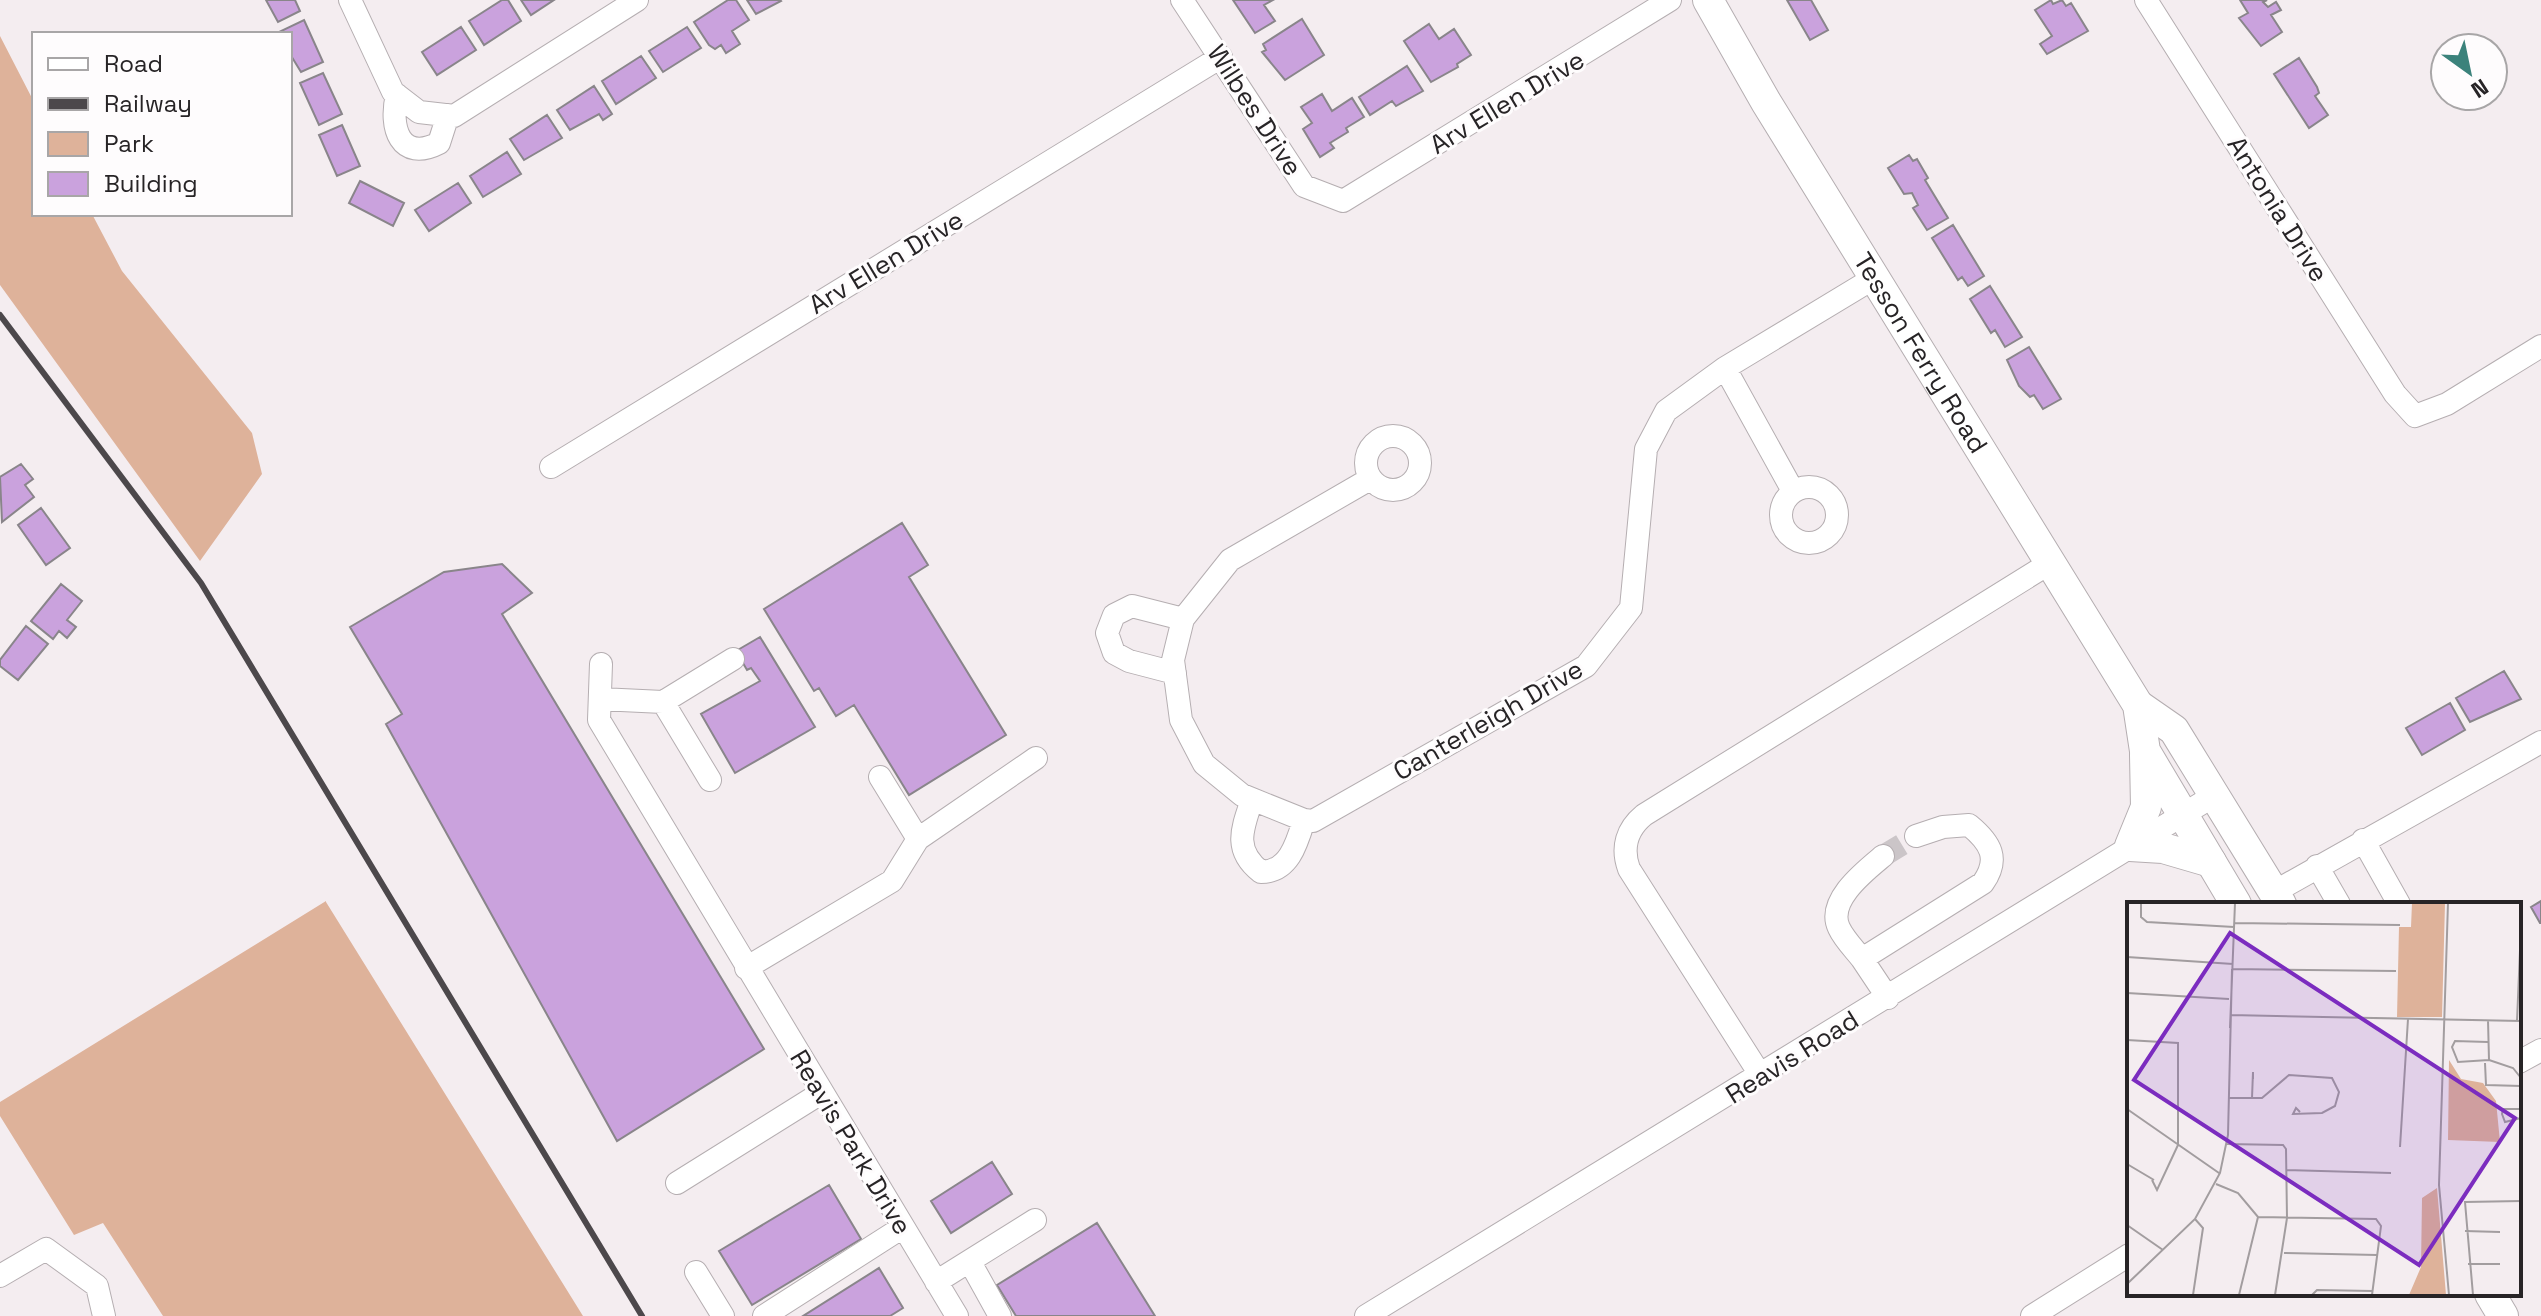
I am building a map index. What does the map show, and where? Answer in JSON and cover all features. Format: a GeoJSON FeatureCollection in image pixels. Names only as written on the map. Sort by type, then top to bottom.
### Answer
{"type":"FeatureCollection","features":[{"type":"Feature","properties":{"kind":"main road","name":"Tesson Ferry Road"},"geometry":{"type":"LineString","coordinates":[[1708,0],[1874,278],[2138,705],[2145,751],[2235,902]]}},
{"type":"Feature","properties":{"kind":"main road","name":"Tesson Ferry Road"},"geometry":{"type":"LineString","coordinates":[[2138,705],[2174,730],[2278,898]]}},
{"type":"Feature","properties":{"kind":"main road"},"geometry":{"type":"LineString","coordinates":[[2145,751],[2146,807],[2130,846],[2163,848],[2211,862]]}},
{"type":"Feature","properties":{"kind":"main road"},"geometry":{"type":"LineString","coordinates":[[2491,1296],[2503,1316]]}},
{"type":"Feature","properties":{"kind":"street"},"geometry":{"type":"LineString","coordinates":[[350,0],[397,95],[419,112],[454,116],[637,0]]}},
{"type":"Feature","properties":{"kind":"street","name":"Wilbes Drive"},"geometry":{"type":"LineString","coordinates":[[1182,0],[1304,186],[1343,201]]}},
{"type":"Feature","properties":{"kind":"street","name":"Arv Ellen Drive"},"geometry":{"type":"LineString","coordinates":[[1343,201],[1670,0]]}},
{"type":"Feature","properties":{"kind":"street","name":"Antonia Drive"},"geometry":{"type":"LineString","coordinates":[[2146,0],[2395,394],[2415,416],[2447,404],[2541,346]]}},
{"type":"Feature","properties":{"kind":"street","name":"Arv Ellen Drive"},"geometry":{"type":"LineString","coordinates":[[551,467],[1221,57]]}},
{"type":"Feature","properties":{"kind":"street"},"geometry":{"type":"LineString","coordinates":[[397,95],[393,127],[400,141],[412,146],[426,149],[439,143],[448,115]]}},
{"type":"Feature","properties":{"kind":"street","name":"Canterleigh Drive"},"geometry":{"type":"LineString","coordinates":[[1308,820],[1586,666],[1631,608],[1646,449],[1666,411],[1725,368],[1874,278]]}},
{"type":"Feature","properties":{"kind":"street"},"geometry":{"type":"LineString","coordinates":[[1725,368],[1793,491]]}},
{"type":"Feature","properties":{"kind":"street"},"geometry":{"type":"LineString","coordinates":[[1252,800],[1239,838],[1246,859],[1261,872],[1272,872],[1286,862],[1308,820],[1252,800],[1204,764],[1181,720],[1173,660],[1183,619],[1230,560],[1370,479]]}},
{"type":"Feature","properties":{"kind":"street"},"geometry":{"type":"LineString","coordinates":[[1761,1076],[1629,869],[1625,846],[1628,834],[1644,815],[2050,563]]}},
{"type":"Feature","properties":{"kind":"street"},"geometry":{"type":"LineString","coordinates":[[1175,673],[1129,661],[1114,653],[1107,633],[1114,615],[1132,606],[1183,619]]}},
{"type":"Feature","properties":{"kind":"street"},"geometry":{"type":"LineString","coordinates":[[600,699],[663,702],[733,659]]}},
{"type":"Feature","properties":{"kind":"street","name":"Reavis Park Drive"},"geometry":{"type":"LineString","coordinates":[[601,664],[599,720],[957,1316]]}},
{"type":"Feature","properties":{"kind":"street"},"geometry":{"type":"LineString","coordinates":[[663,702],[710,780]]}},
{"type":"Feature","properties":{"kind":"street"},"geometry":{"type":"LineString","coordinates":[[2278,898],[2317,866],[2541,742]]}},
{"type":"Feature","properties":{"kind":"street"},"geometry":{"type":"LineString","coordinates":[[746,968],[892,881],[918,839],[1036,758]]}},
{"type":"Feature","properties":{"kind":"street"},"geometry":{"type":"LineString","coordinates":[[880,777],[918,839]]}},
{"type":"Feature","properties":{"kind":"street","name":"Reavis Road"},"geometry":{"type":"LineString","coordinates":[[1366,1316],[2215,795]]}},
{"type":"Feature","properties":{"kind":"street"},"geometry":{"type":"LineString","coordinates":[[1862,959],[1983,883],[1993,870],[1993,852],[1984,837],[1969,825],[1943,827],[1916,836]]}},
{"type":"Feature","properties":{"kind":"street"},"geometry":{"type":"LineString","coordinates":[[2363,840],[2398,902]]}},
{"type":"Feature","properties":{"kind":"street"},"geometry":{"type":"LineString","coordinates":[[1883,856],[1844,895],[1836,912],[1838,927],[1888,998]]}},
{"type":"Feature","properties":{"kind":"street"},"geometry":{"type":"LineString","coordinates":[[2317,866],[2338,902]]}},
{"type":"Feature","properties":{"kind":"street"},"geometry":{"type":"LineString","coordinates":[[2521,1061],[2541,1050]]}},
{"type":"Feature","properties":{"kind":"street"},"geometry":{"type":"LineString","coordinates":[[677,1183],[821,1093]]}},
{"type":"Feature","properties":{"kind":"street"},"geometry":{"type":"LineString","coordinates":[[936,1282],[1035,1220]]}},
{"type":"Feature","properties":{"kind":"street"},"geometry":{"type":"LineString","coordinates":[[764,1316],[903,1227]]}},
{"type":"Feature","properties":{"kind":"street"},"geometry":{"type":"LineString","coordinates":[[0,1276],[46,1249],[97,1286],[104,1316]]}},
{"type":"Feature","properties":{"kind":"street"},"geometry":{"type":"LineString","coordinates":[[2032,1316],[2127,1256]]}},
{"type":"Feature","properties":{"kind":"street"},"geometry":{"type":"LineString","coordinates":[[970,1262],[1000,1316]]}},
{"type":"Feature","properties":{"kind":"street"},"geometry":{"type":"LineString","coordinates":[[696,1272],[723,1316]]}},
{"type":"Feature","properties":{"kind":"green space"},"geometry":{"type":"Polygon","coordinates":[[[0,36],[32,98],[32,216],[93,216],[122,271],[252,433],[262,474],[200,561],[0,285],[0,36]]]}},
{"type":"Feature","properties":{"kind":"green space"},"geometry":{"type":"Polygon","coordinates":[[[326,901],[583,1316],[163,1316],[103,1223],[74,1235],[0,1116],[0,1102],[326,901]]]}},
{"type":"Feature","properties":{"kind":"building"},"geometry":{"type":"Polygon","coordinates":[[[266,0],[295,0],[300,11],[278,22],[266,0]]]}},
{"type":"Feature","properties":{"kind":"building"},"geometry":{"type":"Polygon","coordinates":[[[502,0],[508,0],[521,21],[484,45],[469,21],[502,0]]]}},
{"type":"Feature","properties":{"kind":"building"},"geometry":{"type":"Polygon","coordinates":[[[521,0],[554,0],[531,15],[521,0]]]}},
{"type":"Feature","properties":{"kind":"building"},"geometry":{"type":"Polygon","coordinates":[[[728,0],[736,0],[749,20],[732,31],[740,44],[726,53],[721,45],[715,49],[709,45],[694,22],[728,0]]]}},
{"type":"Feature","properties":{"kind":"building"},"geometry":{"type":"Polygon","coordinates":[[[747,0],[780,0],[781,1],[756,14],[747,0]]]}},
{"type":"Feature","properties":{"kind":"building"},"geometry":{"type":"Polygon","coordinates":[[[1233,0],[1273,0],[1264,5],[1275,21],[1255,33],[1233,0]]]}},
{"type":"Feature","properties":{"kind":"building"},"geometry":{"type":"Polygon","coordinates":[[[1787,0],[1811,0],[1828,30],[1810,40],[1787,0]]]}},
{"type":"Feature","properties":{"kind":"building"},"geometry":{"type":"Polygon","coordinates":[[[2051,0],[2053,4],[2062,0],[2066,6],[2071,3],[2088,31],[2047,54],[2040,44],[2052,36],[2035,10],[2051,0]]]}},
{"type":"Feature","properties":{"kind":"building"},"geometry":{"type":"Polygon","coordinates":[[[2240,0],[2267,0],[2263,2],[2268,7],[2276,2],[2281,10],[2271,15],[2282,32],[2261,46],[2239,18],[2248,13],[2240,0]]]}},
{"type":"Feature","properties":{"kind":"building"},"geometry":{"type":"Polygon","coordinates":[[[1302,19],[1324,55],[1285,80],[1262,52],[1266,50],[1263,44],[1302,19]]]}},
{"type":"Feature","properties":{"kind":"building"},"geometry":{"type":"Polygon","coordinates":[[[304,20],[323,62],[301,72],[292,57],[292,32],[281,31],[304,20]]]}},
{"type":"Feature","properties":{"kind":"building"},"geometry":{"type":"Polygon","coordinates":[[[1429,24],[1439,39],[1454,29],[1471,55],[1457,64],[1458,67],[1431,82],[1404,41],[1429,24]]]}},
{"type":"Feature","properties":{"kind":"building"},"geometry":{"type":"Polygon","coordinates":[[[461,27],[476,50],[437,75],[422,52],[461,27]]]}},
{"type":"Feature","properties":{"kind":"building"},"geometry":{"type":"Polygon","coordinates":[[[687,27],[701,48],[663,72],[649,51],[687,27]]]}},
{"type":"Feature","properties":{"kind":"building"},"geometry":{"type":"Polygon","coordinates":[[[641,56],[656,78],[616,104],[602,81],[641,56]]]}},
{"type":"Feature","properties":{"kind":"building"},"geometry":{"type":"Polygon","coordinates":[[[2299,58],[2317,87],[2319,93],[2315,96],[2328,115],[2309,128],[2274,74],[2299,58]]]}},
{"type":"Feature","properties":{"kind":"building"},"geometry":{"type":"Polygon","coordinates":[[[1407,66],[1423,91],[1396,106],[1392,101],[1370,115],[1359,97],[1407,66]]]}},
{"type":"Feature","properties":{"kind":"building"},"geometry":{"type":"Polygon","coordinates":[[[323,73],[342,114],[319,125],[300,83],[323,73]]]}},
{"type":"Feature","properties":{"kind":"building"},"geometry":{"type":"Polygon","coordinates":[[[594,86],[612,114],[603,120],[599,114],[570,130],[557,110],[594,86]]]}},
{"type":"Feature","properties":{"kind":"building"},"geometry":{"type":"Polygon","coordinates":[[[1322,94],[1332,111],[1352,98],[1364,117],[1346,128],[1348,132],[1330,143],[1334,148],[1320,157],[1303,129],[1312,123],[1301,107],[1322,94]]]}},
{"type":"Feature","properties":{"kind":"building"},"geometry":{"type":"Polygon","coordinates":[[[547,115],[562,138],[524,160],[510,139],[547,115]]]}},
{"type":"Feature","properties":{"kind":"building"},"geometry":{"type":"Polygon","coordinates":[[[342,125],[360,166],[337,176],[319,135],[342,125]]]}},
{"type":"Feature","properties":{"kind":"building"},"geometry":{"type":"Polygon","coordinates":[[[507,152],[521,174],[483,197],[470,176],[507,152]]]}},
{"type":"Feature","properties":{"kind":"building"},"geometry":{"type":"Polygon","coordinates":[[[1909,155],[1913,161],[1917,159],[1928,178],[1925,180],[1948,218],[1927,230],[1913,208],[1918,205],[1912,193],[1904,194],[1888,168],[1909,155]]]}},
{"type":"Feature","properties":{"kind":"building"},"geometry":{"type":"Polygon","coordinates":[[[360,181],[404,203],[393,226],[349,203],[360,181]]]}},
{"type":"Feature","properties":{"kind":"building"},"geometry":{"type":"Polygon","coordinates":[[[458,183],[471,203],[429,231],[415,210],[458,183]]]}},
{"type":"Feature","properties":{"kind":"building"},"geometry":{"type":"Polygon","coordinates":[[[1953,225],[1984,276],[1968,286],[1962,277],[1958,280],[1932,238],[1953,225]]]}},
{"type":"Feature","properties":{"kind":"building"},"geometry":{"type":"Polygon","coordinates":[[[1990,286],[2022,337],[2005,347],[1995,330],[1991,333],[1970,299],[1990,286]]]}},
{"type":"Feature","properties":{"kind":"building"},"geometry":{"type":"Polygon","coordinates":[[[2029,347],[2061,399],[2043,409],[2034,395],[2030,397],[2019,386],[2007,360],[2029,347]]]}},
{"type":"Feature","properties":{"kind":"building"},"geometry":{"type":"Polygon","coordinates":[[[21,464],[33,479],[25,485],[34,497],[2,522],[0,477],[21,464]]]}},
{"type":"Feature","properties":{"kind":"building"},"geometry":{"type":"Polygon","coordinates":[[[41,508],[70,548],[46,565],[18,525],[41,508]]]}},
{"type":"Feature","properties":{"kind":"building"},"geometry":{"type":"Polygon","coordinates":[[[902,523],[928,565],[909,577],[1006,735],[909,795],[854,705],[836,716],[819,688],[814,691],[764,609],[902,523]]]}},
{"type":"Feature","properties":{"kind":"building"},"geometry":{"type":"Polygon","coordinates":[[[502,564],[532,593],[502,614],[764,1049],[617,1141],[386,724],[402,714],[350,627],[444,572],[502,564]]]}},
{"type":"Feature","properties":{"kind":"building"},"geometry":{"type":"Polygon","coordinates":[[[61,584],[82,601],[67,620],[76,627],[67,638],[59,631],[53,639],[31,621],[61,584]]]}},
{"type":"Feature","properties":{"kind":"building"},"geometry":{"type":"Polygon","coordinates":[[[26,626],[48,644],[18,680],[0,666],[0,660],[26,626]]]}},
{"type":"Feature","properties":{"kind":"building"},"geometry":{"type":"Polygon","coordinates":[[[760,637],[815,727],[735,773],[701,714],[760,681],[751,668],[747,670],[736,651],[760,637]]]}},
{"type":"Feature","properties":{"kind":"building"},"geometry":{"type":"Polygon","coordinates":[[[2504,671],[2521,699],[2470,722],[2456,698],[2504,671]]]}},
{"type":"Feature","properties":{"kind":"building"},"geometry":{"type":"Polygon","coordinates":[[[2450,703],[2465,730],[2422,755],[2406,728],[2450,703]]]}},
{"type":"Feature","properties":{"kind":"building"},"geometry":{"type":"Polygon","coordinates":[[[2541,901],[2541,923],[2540,923],[2531,907],[2541,901]]]}},
{"type":"Feature","properties":{"kind":"building"},"geometry":{"type":"Polygon","coordinates":[[[992,1162],[1012,1194],[951,1233],[931,1201],[992,1162]]]}},
{"type":"Feature","properties":{"kind":"building"},"geometry":{"type":"Polygon","coordinates":[[[829,1185],[861,1239],[752,1305],[719,1251],[829,1185]]]}},
{"type":"Feature","properties":{"kind":"building"},"geometry":{"type":"Polygon","coordinates":[[[1097,1223],[1155,1316],[1016,1316],[997,1285],[1097,1223]]]}},
{"type":"Feature","properties":{"kind":"building"},"geometry":{"type":"Polygon","coordinates":[[[879,1268],[903,1308],[890,1316],[803,1316],[879,1268]]]}},
{"type":"Feature","properties":{"kind":"tunnel"},"geometry":{"type":"LineString","coordinates":[[1883,856],[1916,836]]}},
{"type":"Feature","properties":{"kind":"railway"},"geometry":{"type":"LineString","coordinates":[[0,315],[201,583],[642,1316]]}}]}
